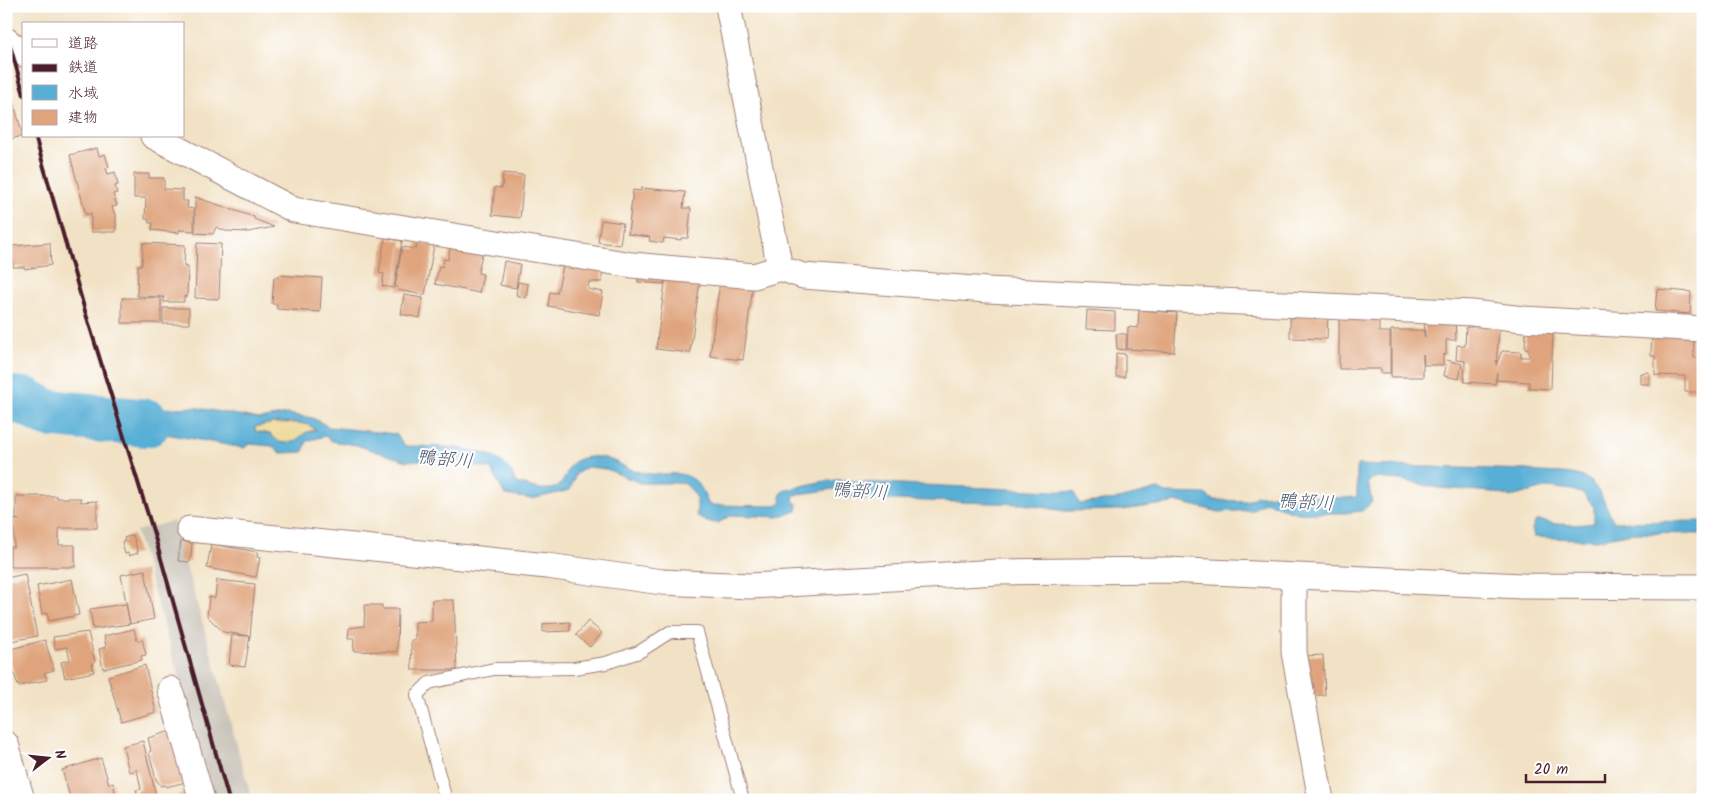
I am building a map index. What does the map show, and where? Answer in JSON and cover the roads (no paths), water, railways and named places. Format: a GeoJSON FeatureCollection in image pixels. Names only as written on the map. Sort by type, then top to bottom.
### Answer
{"type":"FeatureCollection","features":[{"type":"Feature","properties":{"kind":"street"},"geometry":{"type":"LineString","coordinates":[[728,6],[780,268]]}},
{"type":"Feature","properties":{"kind":"street"},"geometry":{"type":"LineString","coordinates":[[6,40],[22,52]]}},
{"type":"Feature","properties":{"kind":"street"},"geometry":{"type":"LineString","coordinates":[[157,138],[294,210],[632,265],[754,276],[780,268],[803,276],[986,290],[1472,313],[1523,319],[1703,329]]}},
{"type":"Feature","properties":{"kind":"street"},"geometry":{"type":"LineString","coordinates":[[189,529],[547,566],[662,582],[730,585],[998,572],[1156,570],[1523,586],[1703,587]]}},
{"type":"Feature","properties":{"kind":"street"},"geometry":{"type":"LineString","coordinates":[[1294,576],[1294,652],[1321,800]]}},
{"type":"Feature","properties":{"kind":"street"},"geometry":{"type":"LineString","coordinates":[[170,689],[202,800]]}},
{"type":"Feature","properties":{"kind":"street"},"geometry":{"type":"LineString","coordinates":[[6,744],[22,800]]}},
{"type":"Feature","properties":{"kind":"lane"},"geometry":{"type":"LineString","coordinates":[[446,800],[417,695],[429,683],[494,669],[574,668],[606,663],[639,652],[670,632],[697,632],[743,800]]}},
{"type":"Feature","properties":{"kind":"water"},"geometry":{"type":"Polygon","coordinates":[[[193,407],[260,419],[287,414],[313,418],[329,427],[396,434],[405,446],[460,448],[488,455],[500,461],[509,469],[516,483],[539,489],[552,489],[558,486],[571,465],[576,461],[583,458],[601,457],[644,473],[681,474],[687,476],[699,484],[709,505],[774,506],[782,503],[780,496],[783,491],[820,482],[839,480],[1074,492],[1079,504],[1119,499],[1158,489],[1166,493],[1205,494],[1213,500],[1247,501],[1257,496],[1274,495],[1343,498],[1357,497],[1357,465],[1529,470],[1584,477],[1594,485],[1601,495],[1614,522],[1703,521],[1703,534],[1632,533],[1597,540],[1534,537],[1532,529],[1536,521],[1566,525],[1594,523],[1594,507],[1583,494],[1572,490],[1549,487],[1511,497],[1493,492],[1438,488],[1400,480],[1373,478],[1368,482],[1372,502],[1362,511],[1344,513],[1298,513],[1265,502],[1252,510],[1219,512],[1179,502],[1122,510],[1065,511],[1023,504],[866,499],[841,496],[834,489],[794,495],[793,500],[798,505],[797,511],[778,517],[732,515],[718,523],[707,522],[696,515],[696,497],[684,483],[640,483],[606,469],[587,467],[576,474],[570,490],[532,499],[505,495],[491,469],[442,459],[407,461],[356,445],[332,441],[325,436],[307,441],[303,452],[281,453],[272,446],[249,444],[244,448],[160,433],[82,424],[80,410],[102,412],[193,407]],[[273,423],[255,427],[255,431],[270,434],[279,442],[286,443],[296,441],[305,433],[316,430],[301,423],[273,423]]]}},
{"type":"Feature","properties":{"kind":"waterway","name":"鴨部川"},"geometry":{"type":"LineString","coordinates":[[6,400],[25,401],[47,413],[147,423]]}},
{"type":"Feature","properties":{"kind":"railway"},"geometry":{"type":"LineString","coordinates":[[6,31],[22,88]]}},
{"type":"Feature","properties":{"kind":"railway"},"geometry":{"type":"LineString","coordinates":[[36,138],[85,311],[154,534],[229,800]]}}]}
